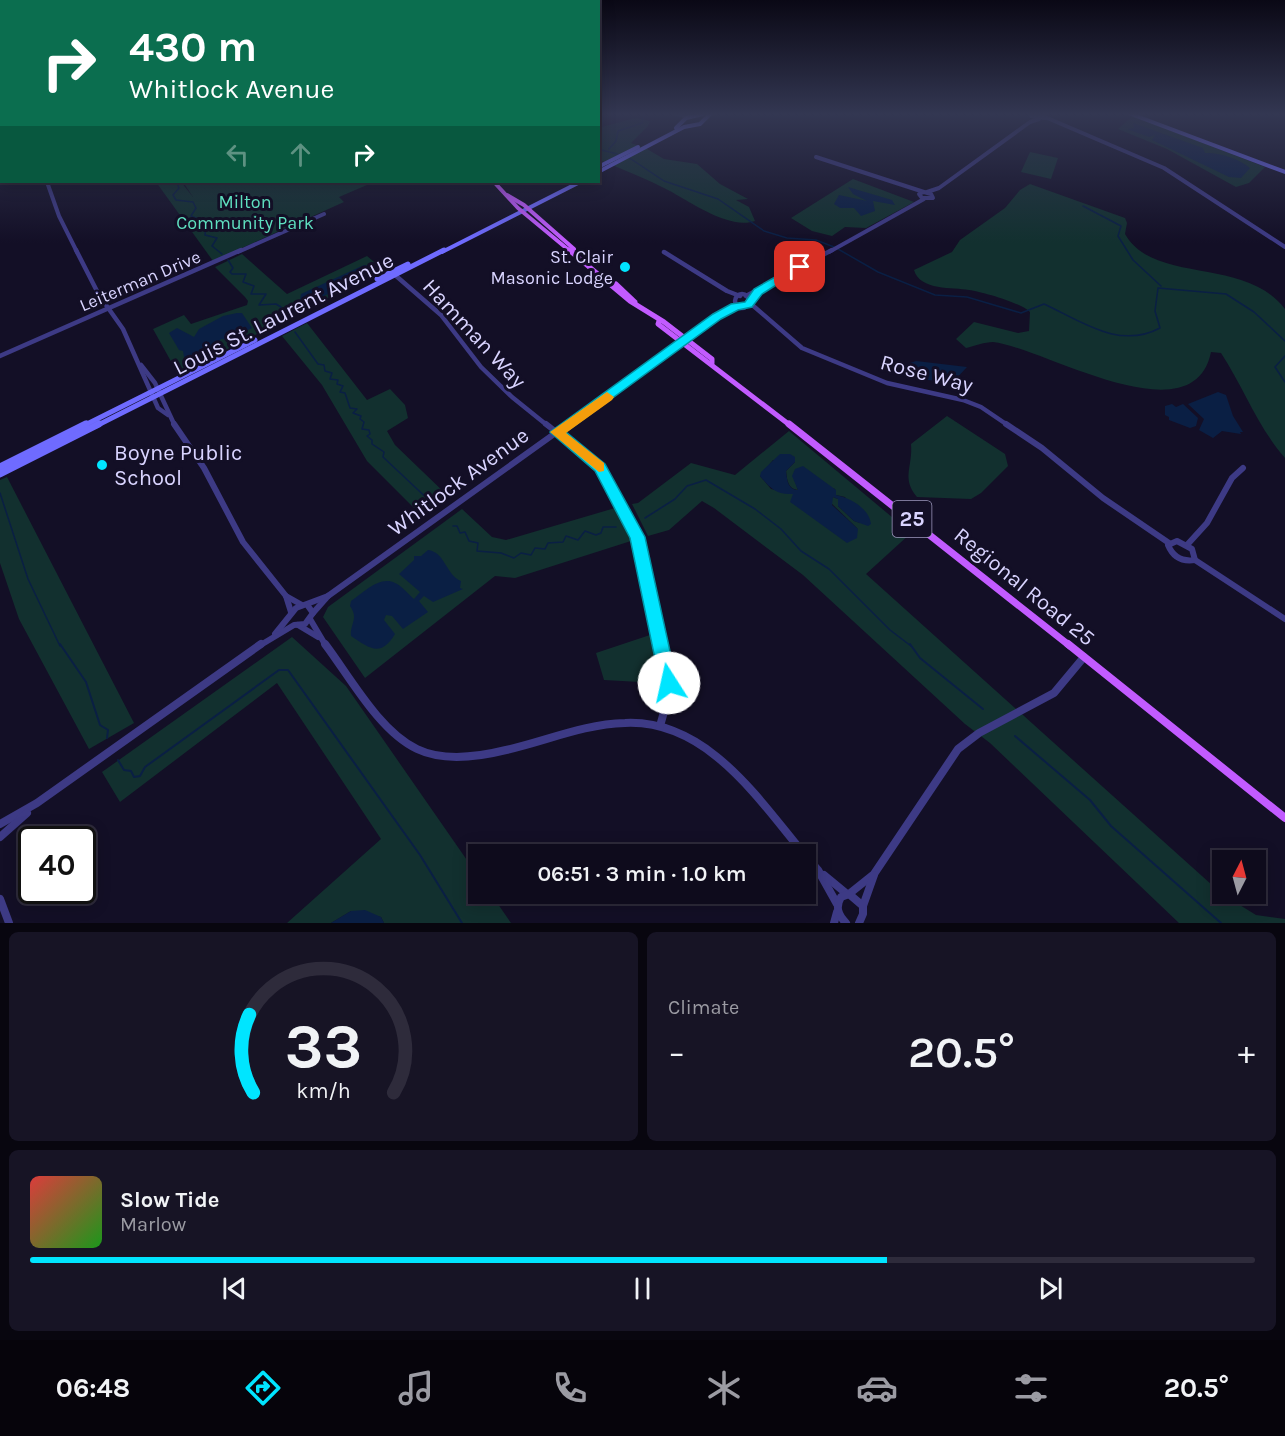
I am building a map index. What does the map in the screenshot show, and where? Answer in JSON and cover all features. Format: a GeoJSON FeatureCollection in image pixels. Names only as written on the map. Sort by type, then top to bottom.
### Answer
{"type":"FeatureCollection","features":[{"type":"Feature","properties":{"kind":"main road"},"geometry":{"type":"LineString","coordinates":[[600,166],[621,157]]}},
{"type":"Feature","properties":{"kind":"main road"},"geometry":{"type":"LineString","coordinates":[[600,171],[626,157]]}},
{"type":"Feature","properties":{"kind":"main road"},"geometry":{"type":"LineString","coordinates":[[1249,157],[1285,170]]}},
{"type":"Feature","properties":{"kind":"main road"},"geometry":{"type":"LineString","coordinates":[[1251,157],[1285,170]]}},
{"type":"Feature","properties":{"kind":"main road","name":"Regional Road 25"},"geometry":{"type":"LineString","coordinates":[[495,183],[507,195],[506,197],[635,299],[635,302],[659,321],[658,324],[684,341],[868,484],[1285,818]]}},
{"type":"Feature","properties":{"kind":"main road","name":"Louis St. Laurent Avenue"},"geometry":{"type":"LineString","coordinates":[[0,474],[571,183]]}},
{"type":"Feature","properties":{"kind":"main road","name":"Louis St. Laurent Avenue"},"geometry":{"type":"LineString","coordinates":[[0,467],[395,275],[522,208],[578,183]]}},
{"type":"Feature","properties":{"kind":"street"},"geometry":{"type":"LineString","coordinates":[[816,157],[933,196]]}},
{"type":"Feature","properties":{"kind":"street"},"geometry":{"type":"LineString","coordinates":[[909,189],[921,197],[932,199],[939,188],[979,157]]}},
{"type":"Feature","properties":{"kind":"street"},"geometry":{"type":"LineString","coordinates":[[1138,157],[1197,186],[1285,247]]}},
{"type":"Feature","properties":{"kind":"street"},"geometry":{"type":"LineString","coordinates":[[47,183],[59,216],[99,295],[141,365],[155,393],[158,408],[170,416],[204,468],[243,542],[286,596],[296,625],[320,638]]}},
{"type":"Feature","properties":{"kind":"street"},"geometry":{"type":"LineString","coordinates":[[664,252],[727,291],[743,296],[758,292],[911,207],[926,192],[939,188]]}},
{"type":"Feature","properties":{"kind":"street","name":"Leiterman Drive"},"geometry":{"type":"LineString","coordinates":[[0,356],[324,214]]}},
{"type":"Feature","properties":{"kind":"street","name":"Hamman Way"},"geometry":{"type":"LineString","coordinates":[[395,275],[441,315],[482,367],[507,392],[600,468],[640,544],[669,689],[660,726]]}},
{"type":"Feature","properties":{"kind":"street"},"geometry":{"type":"LineString","coordinates":[[727,291],[742,306]]}},
{"type":"Feature","properties":{"kind":"street"},"geometry":{"type":"LineString","coordinates":[[750,302],[758,292]]}},
{"type":"Feature","properties":{"kind":"street","name":"Whitlock Avenue"},"geometry":{"type":"LineString","coordinates":[[311,616],[328,596],[726,311],[735,300],[743,296]]}},
{"type":"Feature","properties":{"kind":"street","name":"Rose Way"},"geometry":{"type":"LineString","coordinates":[[743,296],[758,312],[802,348],[887,383],[958,399],[981,407],[1042,448],[1103,498],[1169,543],[1170,551],[1175,557],[1186,561],[1195,560]]}},
{"type":"Feature","properties":{"kind":"street","name":"Whitlock Avenue"},"geometry":{"type":"LineString","coordinates":[[726,311],[750,302]]}},
{"type":"Feature","properties":{"kind":"street","name":"Rose Way"},"geometry":{"type":"LineString","coordinates":[[742,306],[758,312]]}},
{"type":"Feature","properties":{"kind":"street"},"geometry":{"type":"LineString","coordinates":[[1187,545],[1206,523],[1232,478],[1243,468]]}},
{"type":"Feature","properties":{"kind":"street"},"geometry":{"type":"LineString","coordinates":[[1169,543],[1177,541],[1187,545],[1194,553],[1195,560],[1285,619]]}},
{"type":"Feature","properties":{"kind":"street"},"geometry":{"type":"LineString","coordinates":[[286,596],[305,605],[320,638],[338,659],[386,727],[412,746],[440,755],[466,758],[497,755],[603,722],[633,721],[660,726],[695,741],[720,760],[794,844]]}},
{"type":"Feature","properties":{"kind":"street","name":"Whitlock Avenue"},"geometry":{"type":"LineString","coordinates":[[291,615],[305,605],[328,596]]}},
{"type":"Feature","properties":{"kind":"street"},"geometry":{"type":"LineString","coordinates":[[0,824],[37,803],[274,634],[291,615]]}},
{"type":"Feature","properties":{"kind":"street"},"geometry":{"type":"LineString","coordinates":[[274,634],[311,616]]}},
{"type":"Feature","properties":{"kind":"street"},"geometry":{"type":"LineString","coordinates":[[859,923],[874,874],[954,754],[979,733],[1054,693],[1084,657]]}},
{"type":"Feature","properties":{"kind":"street"},"geometry":{"type":"LineString","coordinates":[[0,837],[37,803]]}},
{"type":"Feature","properties":{"kind":"street"},"geometry":{"type":"LineString","coordinates":[[818,870],[848,894],[856,896],[870,923]]}},
{"type":"Feature","properties":{"kind":"street"},"geometry":{"type":"LineString","coordinates":[[818,870],[846,923]]}},
{"type":"Feature","properties":{"kind":"street"},"geometry":{"type":"LineString","coordinates":[[834,923],[841,897],[874,874]]}},
{"type":"Feature","properties":{"kind":"street"},"geometry":{"type":"LineString","coordinates":[[0,899],[9,923]]}},
{"type":"Feature","properties":{"kind":"green space"},"geometry":{"type":"Polygon","coordinates":[[[600,157],[661,157],[697,164],[720,184],[748,199],[736,200],[749,207],[755,221],[734,222],[722,218],[651,182],[600,160],[600,157]]]}},
{"type":"Feature","properties":{"kind":"green space"},"geometry":{"type":"Polygon","coordinates":[[[1028,157],[1058,158],[1051,179],[1021,172],[1028,157]]]}},
{"type":"Feature","properties":{"kind":"green space"},"geometry":{"type":"Polygon","coordinates":[[[1182,157],[1239,157],[1265,167],[1249,183],[1236,187],[1182,157]]]}},
{"type":"Feature","properties":{"kind":"green space"},"geometry":{"type":"Polygon","coordinates":[[[853,179],[914,202],[866,228],[845,227],[832,236],[812,231],[791,218],[853,179]]]}},
{"type":"Feature","properties":{"kind":"green space","name":"Milton Community Park"},"geometry":{"type":"Polygon","coordinates":[[[157,183],[182,183],[193,197],[184,183],[372,183],[339,197],[344,202],[213,261],[157,183]]]}},
{"type":"Feature","properties":{"kind":"green space"},"geometry":{"type":"Polygon","coordinates":[[[1030,184],[1125,218],[1127,223],[1125,234],[1139,250],[1157,260],[1247,282],[1268,293],[1285,309],[1285,458],[1266,433],[1221,353],[1211,352],[1198,377],[1176,388],[1147,389],[1079,371],[1016,347],[993,342],[966,348],[956,339],[974,322],[1018,333],[1029,331],[1030,312],[983,293],[930,285],[917,277],[914,270],[952,252],[960,240],[1005,208],[1020,190],[1030,184]]]}},
{"type":"Feature","properties":{"kind":"green space"},"geometry":{"type":"Polygon","coordinates":[[[242,254],[287,294],[367,256],[379,266],[376,274],[178,374],[153,329],[184,315],[191,324],[247,305],[248,301],[245,297],[215,267],[242,254]]]}},
{"type":"Feature","properties":{"kind":"green space"},"geometry":{"type":"Polygon","coordinates":[[[307,323],[367,400],[390,389],[405,405],[408,418],[387,431],[395,445],[449,497],[422,516],[367,461],[322,385],[282,336],[307,323]]]}},
{"type":"Feature","properties":{"kind":"green space"},"geometry":{"type":"Polygon","coordinates":[[[947,416],[1005,454],[1008,466],[981,493],[971,499],[917,497],[910,484],[911,444],[947,416]]]}},
{"type":"Feature","properties":{"kind":"green space"},"geometry":{"type":"Polygon","coordinates":[[[789,431],[911,533],[866,574],[1212,885],[1212,904],[1238,904],[1256,915],[1285,919],[1285,923],[1179,923],[990,743],[965,724],[803,575],[714,508],[702,501],[669,530],[648,536],[632,504],[638,503],[691,463],[735,475],[789,431]],[[773,460],[760,476],[771,489],[793,494],[858,529],[830,502],[833,497],[838,499],[838,506],[854,521],[860,523],[845,497],[836,495],[835,489],[793,476],[798,490],[795,489],[790,486],[786,471],[795,462],[773,460]]]}},
{"type":"Feature","properties":{"kind":"green space"},"geometry":{"type":"Polygon","coordinates":[[[7,477],[134,723],[89,749],[19,619],[0,563],[0,480],[7,477]]]}},
{"type":"Feature","properties":{"kind":"green space"},"geometry":{"type":"Polygon","coordinates":[[[615,508],[631,541],[515,578],[495,576],[365,678],[323,617],[328,607],[462,509],[492,537],[506,540],[615,508]]]}},
{"type":"Feature","properties":{"kind":"green space"},"geometry":{"type":"Polygon","coordinates":[[[650,635],[658,683],[604,680],[596,653],[650,635]]]}},
{"type":"Feature","properties":{"kind":"green space"},"geometry":{"type":"Polygon","coordinates":[[[292,637],[346,686],[468,862],[468,904],[498,904],[511,923],[384,923],[381,917],[351,911],[331,923],[287,923],[381,839],[277,683],[120,802],[102,772],[292,637]]]}},
{"type":"Feature","properties":{"kind":"water"},"geometry":{"type":"Polygon","coordinates":[[[1188,157],[1229,157],[1250,168],[1241,178],[1229,177],[1188,157]]]}},
{"type":"Feature","properties":{"kind":"water"},"geometry":{"type":"Polygon","coordinates":[[[848,187],[892,200],[895,205],[873,201],[875,211],[861,216],[854,208],[840,208],[834,204],[839,195],[867,201],[853,194],[848,187]]]}},
{"type":"Feature","properties":{"kind":"water"},"geometry":{"type":"Polygon","coordinates":[[[364,265],[371,266],[371,270],[346,285],[315,299],[300,300],[301,294],[364,265]]]}},
{"type":"Feature","properties":{"kind":"water"},"geometry":{"type":"Polygon","coordinates":[[[242,313],[252,328],[229,340],[221,339],[209,351],[194,358],[184,357],[183,351],[179,350],[169,333],[177,328],[194,337],[199,329],[223,316],[242,313]]]}},
{"type":"Feature","properties":{"kind":"water"},"geometry":{"type":"Polygon","coordinates":[[[916,361],[967,367],[953,382],[915,379],[896,374],[898,370],[923,374],[904,365],[916,361]]]}},
{"type":"Feature","properties":{"kind":"water"},"geometry":{"type":"Polygon","coordinates":[[[1218,392],[1226,395],[1233,416],[1243,432],[1240,432],[1241,434],[1222,431],[1213,438],[1199,430],[1204,419],[1188,404],[1218,392]]]}},
{"type":"Feature","properties":{"kind":"water"},"geometry":{"type":"Polygon","coordinates":[[[1172,404],[1176,407],[1183,404],[1198,418],[1196,426],[1190,428],[1169,420],[1169,417],[1165,415],[1165,406],[1172,404]]]}},
{"type":"Feature","properties":{"kind":"water"},"geometry":{"type":"Polygon","coordinates":[[[780,454],[790,454],[795,457],[795,462],[786,471],[792,488],[798,490],[792,476],[795,469],[803,466],[836,490],[836,495],[853,501],[863,509],[871,524],[868,526],[854,521],[838,506],[838,499],[833,497],[832,505],[858,529],[857,538],[847,543],[790,502],[793,494],[778,492],[771,488],[760,476],[761,472],[780,454]]]}},
{"type":"Feature","properties":{"kind":"water"},"geometry":{"type":"Polygon","coordinates":[[[428,550],[442,559],[452,574],[461,581],[460,588],[463,589],[433,602],[424,596],[419,601],[428,612],[403,629],[392,616],[386,615],[384,620],[395,634],[385,646],[369,647],[351,636],[354,614],[350,606],[351,601],[383,581],[398,584],[414,599],[420,592],[399,574],[414,560],[414,556],[421,556],[428,550]]]}},
{"type":"Feature","properties":{"kind":"water"},"geometry":{"type":"Polygon","coordinates":[[[365,910],[381,917],[384,923],[331,923],[351,911],[365,910]]]}},
{"type":"Feature","properties":{"kind":"waterway"},"geometry":{"type":"LineString","coordinates":[[628,157],[664,181],[718,199],[764,231],[787,238],[816,240],[834,247]]}},
{"type":"Feature","properties":{"kind":"waterway"},"geometry":{"type":"LineString","coordinates":[[177,183],[179,188],[173,195],[176,200],[193,202],[196,208],[191,216],[198,219],[193,225],[206,225],[205,235],[217,238],[212,246],[222,254]]}},
{"type":"Feature","properties":{"kind":"waterway"},"geometry":{"type":"LineString","coordinates":[[1083,206],[1121,226],[1118,236],[1133,260],[1161,286]]}},
{"type":"Feature","properties":{"kind":"waterway"},"geometry":{"type":"LineString","coordinates":[[838,249],[878,272],[935,295],[967,297],[1021,313],[1044,304],[1086,325],[1115,335],[1145,334],[1160,328],[1155,311],[1158,288],[1226,294],[1254,312],[1285,341]]}},
{"type":"Feature","properties":{"kind":"waterway"},"geometry":{"type":"LineString","coordinates":[[228,260],[233,268],[230,272],[232,274],[246,274],[243,282],[254,286],[251,294],[266,294],[259,305],[276,304],[281,307],[279,316],[282,320]]}},
{"type":"Feature","properties":{"kind":"waterway"},"geometry":{"type":"LineString","coordinates":[[295,332],[318,364],[324,365],[325,371],[332,373],[330,379],[338,380],[337,384],[343,386],[340,392],[345,393],[350,408],[357,409],[353,413],[361,416],[360,419],[364,422],[362,429],[369,430],[370,434],[367,436],[372,440],[372,444],[384,452],[383,457],[433,504]]}},
{"type":"Feature","properties":{"kind":"waterway"},"geometry":{"type":"LineString","coordinates":[[1285,356],[1275,367],[1285,382]]}},
{"type":"Feature","properties":{"kind":"waterway"},"geometry":{"type":"LineString","coordinates":[[645,518],[675,499],[687,486],[706,480],[755,509],[781,529],[801,551],[829,569],[890,630],[911,646]]}},
{"type":"Feature","properties":{"kind":"waterway"},"geometry":{"type":"LineString","coordinates":[[0,493],[28,579],[60,646]]}},
{"type":"Feature","properties":{"kind":"waterway"},"geometry":{"type":"LineString","coordinates":[[453,526],[457,526],[460,533],[465,532],[469,541],[478,543],[477,551],[501,553],[514,558],[521,553],[531,555],[535,548],[545,549],[548,543],[563,542],[566,536],[578,540],[585,531],[596,535],[601,533],[603,527],[616,527]]}},
{"type":"Feature","properties":{"kind":"waterway"},"geometry":{"type":"LineString","coordinates":[[60,644],[86,682],[100,725],[108,730],[107,738]]}},
{"type":"Feature","properties":{"kind":"waterway"},"geometry":{"type":"LineString","coordinates":[[910,644],[920,658],[983,709]]}},
{"type":"Feature","properties":{"kind":"waterway"},"geometry":{"type":"LineString","coordinates":[[118,760],[124,770],[131,771],[134,777],[140,776],[145,767],[279,670],[288,670],[420,855],[462,923]]}},
{"type":"Feature","properties":{"kind":"waterway"},"geometry":{"type":"LineString","coordinates":[[1015,736],[1090,800],[1111,826],[1221,923]]}},
{"type":"Feature","properties":{"kind":"slow traffic"},"geometry":{"type":"LineString","coordinates":[[599,467],[557,432],[607,397]]}},
{"type":"Feature","properties":{"kind":"place","name":"St. Clair Masonic Lodge"},"geometry":{"type":"Point","coordinates":[625,267]}},
{"type":"Feature","properties":{"kind":"place","name":"Boyne Public School"},"geometry":{"type":"Point","coordinates":[102,465]}},
{"type":"Feature","properties":{"kind":"route"},"geometry":{"type":"LineString","coordinates":[[669,683],[646,565],[638,537],[600,468],[557,432],[717,317],[735,307],[748,305],[758,292],[800,267]]}}]}
